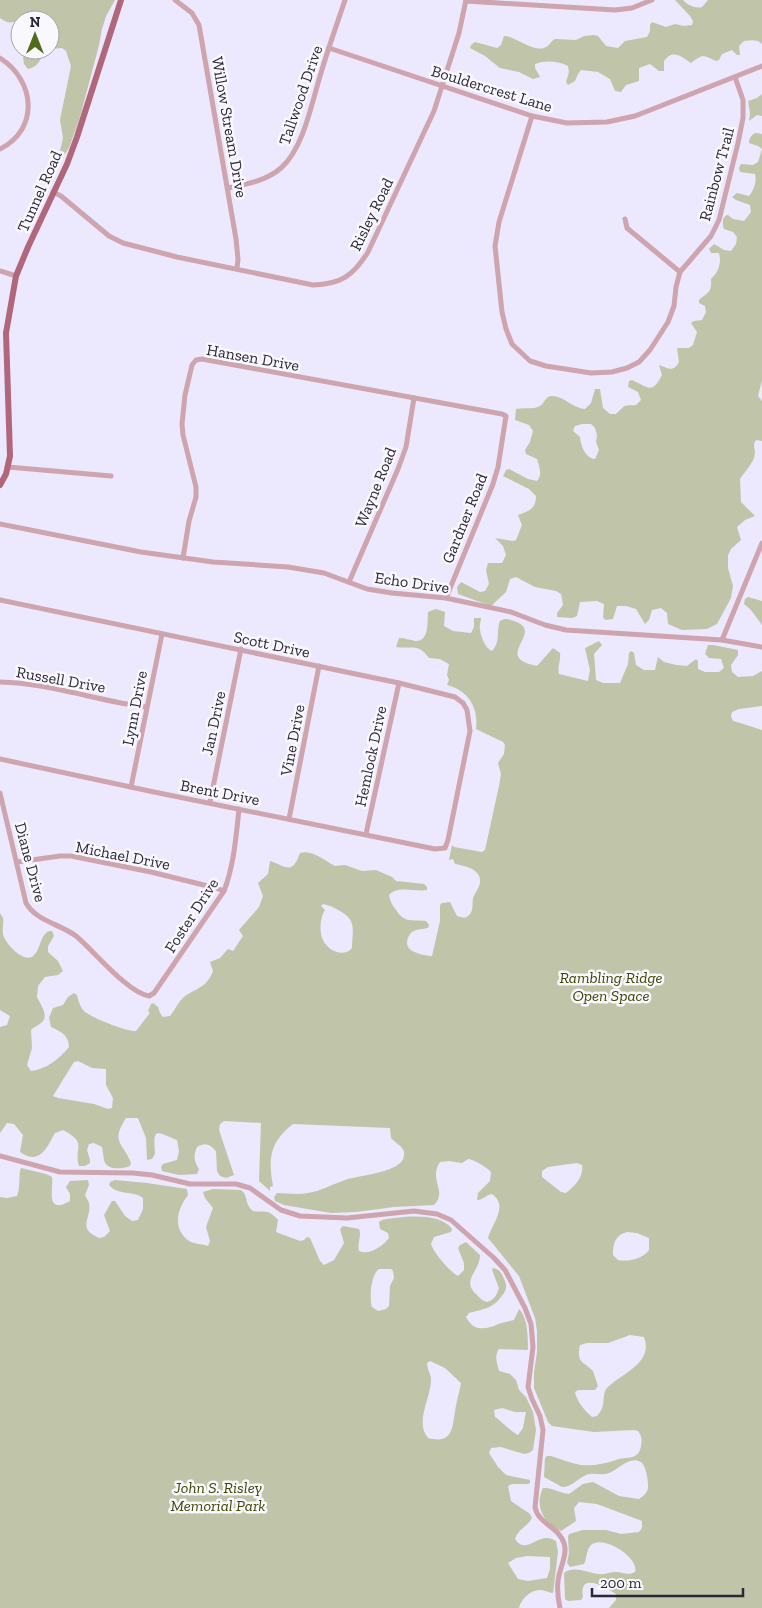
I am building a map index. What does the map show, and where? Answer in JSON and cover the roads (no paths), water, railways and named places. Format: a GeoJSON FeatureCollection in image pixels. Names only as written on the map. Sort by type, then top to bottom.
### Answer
{"type":"FeatureCollection","features":[{"type":"Feature","properties":{"kind":"main road","name":"Tunnel Road"},"geometry":{"type":"LineString","coordinates":[[0,484],[8,467],[10,456],[6,333],[16,276],[77,137],[121,0]]}},
{"type":"Feature","properties":{"kind":"street","name":"Willow Stream Drive"},"geometry":{"type":"LineString","coordinates":[[175,0],[192,13],[199,25],[236,239],[237,268]]}},
{"type":"Feature","properties":{"kind":"street","name":"Tallwood Drive"},"geometry":{"type":"LineString","coordinates":[[228,188],[246,185],[270,176],[291,157],[308,115],[345,0]]}},
{"type":"Feature","properties":{"kind":"street","name":"Risley Road"},"geometry":{"type":"LineString","coordinates":[[53,192],[61,196],[109,236],[123,244],[313,285],[328,284],[348,277],[360,266],[368,252],[422,137],[443,87],[459,33],[466,0]]}},
{"type":"Feature","properties":{"kind":"street"},"geometry":{"type":"LineString","coordinates":[[466,0],[615,10],[632,8],[652,0]]}},
{"type":"Feature","properties":{"kind":"street","name":"Bouldercrest Lane"},"geometry":{"type":"LineString","coordinates":[[329,48],[532,116],[566,123],[621,120],[649,112],[762,66]]}},
{"type":"Feature","properties":{"kind":"street"},"geometry":{"type":"LineString","coordinates":[[0,58],[12,66],[20,76],[26,89],[28,102],[27,117],[22,129],[16,138],[0,149]]}},
{"type":"Feature","properties":{"kind":"street","name":"Rainbow Trail"},"geometry":{"type":"LineString","coordinates":[[680,272],[712,236],[719,220],[743,118],[743,100],[735,77]]}},
{"type":"Feature","properties":{"kind":"street"},"geometry":{"type":"LineString","coordinates":[[532,116],[499,222],[495,246],[502,312],[506,329],[512,344],[530,361],[546,366],[591,373],[612,372],[639,362],[650,350],[668,322],[674,306],[680,272],[627,228],[624,220]]}},
{"type":"Feature","properties":{"kind":"street"},"geometry":{"type":"LineString","coordinates":[[0,271],[16,276]]}},
{"type":"Feature","properties":{"kind":"street","name":"Hansen Drive"},"geometry":{"type":"LineString","coordinates":[[183,558],[189,521],[196,497],[196,487],[182,424],[189,374],[196,360],[214,360],[506,416]]}},
{"type":"Feature","properties":{"kind":"street","name":"Wayne Road"},"geometry":{"type":"LineString","coordinates":[[349,582],[406,447],[414,398]]}},
{"type":"Feature","properties":{"kind":"street","name":"Gardner Road"},"geometry":{"type":"LineString","coordinates":[[446,598],[462,556],[489,497],[498,467],[506,416]]}},
{"type":"Feature","properties":{"kind":"street"},"geometry":{"type":"LineString","coordinates":[[8,467],[111,476]]}},
{"type":"Feature","properties":{"kind":"street","name":"Echo Drive"},"geometry":{"type":"LineString","coordinates":[[0,524],[115,547],[183,558],[288,567],[324,573],[367,589],[446,598],[511,612],[545,625],[566,630],[722,640],[762,647]]}},
{"type":"Feature","properties":{"kind":"street"},"geometry":{"type":"LineString","coordinates":[[722,640],[762,542]]}},
{"type":"Feature","properties":{"kind":"street","name":"Scott Drive"},"geometry":{"type":"LineString","coordinates":[[0,600],[398,683],[454,697],[464,702],[470,731],[448,840],[445,848],[435,849]]}},
{"type":"Feature","properties":{"kind":"street","name":"Lynn Drive"},"geometry":{"type":"LineString","coordinates":[[131,786],[162,634]]}},
{"type":"Feature","properties":{"kind":"street","name":"Jan Drive"},"geometry":{"type":"LineString","coordinates":[[210,802],[241,649]]}},
{"type":"Feature","properties":{"kind":"street","name":"Vine Drive"},"geometry":{"type":"LineString","coordinates":[[289,819],[319,666]]}},
{"type":"Feature","properties":{"kind":"street","name":"Russell Drive"},"geometry":{"type":"LineString","coordinates":[[0,682],[44,686],[126,705],[146,707]]}},
{"type":"Feature","properties":{"kind":"street","name":"Hemlock Drive"},"geometry":{"type":"LineString","coordinates":[[366,834],[398,683]]}},
{"type":"Feature","properties":{"kind":"street","name":"Brent Drive"},"geometry":{"type":"LineString","coordinates":[[0,759],[435,849]]}},
{"type":"Feature","properties":{"kind":"street","name":"Diane Drive"},"geometry":{"type":"LineString","coordinates":[[0,793],[26,902],[31,912],[74,935],[129,985],[144,995],[149,996]]}},
{"type":"Feature","properties":{"kind":"street","name":"Foster Drive"},"geometry":{"type":"LineString","coordinates":[[149,996],[154,993],[224,891],[232,866],[239,809]]}},
{"type":"Feature","properties":{"kind":"street","name":"Michael Drive"},"geometry":{"type":"LineString","coordinates":[[17,862],[71,856],[151,872],[224,891]]}},
{"type":"Feature","properties":{"kind":"street"},"geometry":{"type":"LineString","coordinates":[[0,1156],[60,1172],[133,1173],[152,1175],[190,1184],[236,1184],[250,1188],[281,1210],[300,1216],[347,1218],[422,1211],[437,1214],[456,1224],[505,1270],[521,1300],[530,1324],[533,1346],[528,1387],[540,1416],[543,1430],[536,1512],[542,1521],[558,1534],[564,1543],[565,1555],[558,1582],[560,1608]]}},
{"type":"Feature","properties":{"kind":"park label","name":"Rambling Ridge Open Space"},"geometry":{"type":"Point","coordinates":[611,986]}},
{"type":"Feature","properties":{"kind":"park label","name":"John S. Risley Memorial Park"},"geometry":{"type":"Point","coordinates":[218,1496]}}]}
